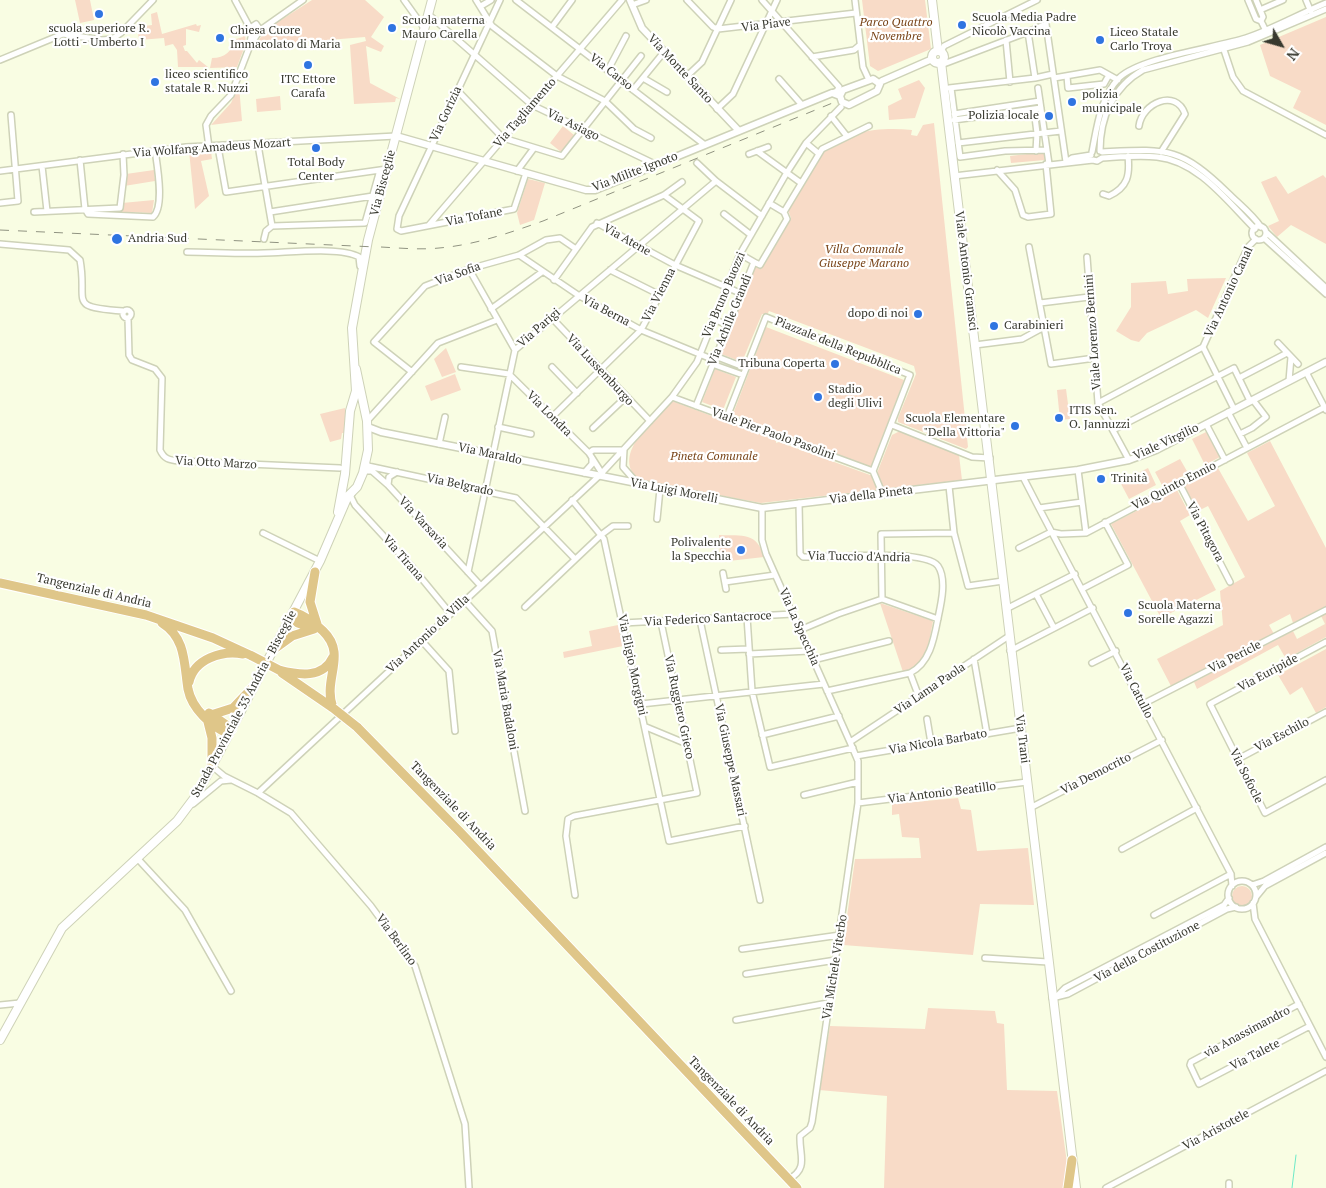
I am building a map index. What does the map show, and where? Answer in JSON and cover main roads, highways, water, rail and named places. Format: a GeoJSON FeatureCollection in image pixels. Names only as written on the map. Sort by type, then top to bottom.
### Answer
{"type":"FeatureCollection","features":[{"type":"Feature","properties":{"kind":"main road","name":"Via Bisceglie"},"geometry":{"type":"LineString","coordinates":[[336,524],[351,408],[355,396],[356,369],[352,328],[376,196],[396,136],[432,0]]}},
{"type":"Feature","properties":{"kind":"main road","name":"Viale Antonio Gramsci"},"geometry":{"type":"LineString","coordinates":[[932,0],[939,52],[944,58],[935,61],[947,89],[952,117],[954,176],[993,480]]}},
{"type":"Feature","properties":{"kind":"main road","name":"Via Bisceglie"},"geometry":{"type":"LineString","coordinates":[[315,572],[336,524],[362,476],[366,463],[368,424],[356,369]]}},
{"type":"Feature","properties":{"kind":"main road"},"geometry":{"type":"LineString","coordinates":[[351,408],[358,402],[366,410]]}},
{"type":"Feature","properties":{"kind":"main road"},"geometry":{"type":"LineString","coordinates":[[344,471],[350,488],[362,476]]}},
{"type":"Feature","properties":{"kind":"main road","name":"Via Trani"},"geometry":{"type":"LineString","coordinates":[[993,480],[1010,651],[1021,728],[1048,962],[1055,997],[1076,1188]]}},
{"type":"Feature","properties":{"kind":"main road"},"geometry":{"type":"LineString","coordinates":[[315,572],[310,602],[318,628]]}},
{"type":"Feature","properties":{"kind":"main road","name":"Strada Provinciale 33 Andria - Bisceglie"},"geometry":{"type":"LineString","coordinates":[[0,1040],[62,928],[188,807],[212,766],[315,572]]}},
{"type":"Feature","properties":{"kind":"main road","name":"Tangenziale di Andria"},"geometry":{"type":"LineString","coordinates":[[0,583],[146,615],[205,634],[279,670],[333,708],[358,727],[453,824],[797,1188]]}},
{"type":"Feature","properties":{"kind":"main road"},"geometry":{"type":"LineString","coordinates":[[292,614],[298,623],[318,628],[332,640],[335,653],[329,692],[333,708]]}},
{"type":"Feature","properties":{"kind":"main road"},"geometry":{"type":"LineString","coordinates":[[146,615],[162,622],[175,633],[183,651],[191,697],[198,707],[210,718],[230,732]]}},
{"type":"Feature","properties":{"kind":"main road"},"geometry":{"type":"LineString","coordinates":[[274,649],[292,636],[318,628]]}},
{"type":"Feature","properties":{"kind":"main road"},"geometry":{"type":"LineString","coordinates":[[188,684],[193,671],[211,658],[228,653],[252,656]]}},
{"type":"Feature","properties":{"kind":"main road"},"geometry":{"type":"LineString","coordinates":[[279,670],[294,674],[313,674],[326,668],[335,653]]}},
{"type":"Feature","properties":{"kind":"main road"},"geometry":{"type":"LineString","coordinates":[[210,718],[234,708],[253,687]]}},
{"type":"Feature","properties":{"kind":"main road"},"geometry":{"type":"LineString","coordinates":[[210,718],[212,766]]}},
{"type":"Feature","properties":{"kind":"main road"},"geometry":{"type":"LineString","coordinates":[[1068,1188],[1072,1160]]}},
{"type":"Feature","properties":{"kind":"waterway"},"geometry":{"type":"LineString","coordinates":[[1292,1188],[1296,1155]]}},
{"type":"Feature","properties":{"kind":"railway"},"geometry":{"type":"LineString","coordinates":[[381,247],[439,248],[466,244],[505,234],[543,221],[835,102]]}},
{"type":"Feature","properties":{"kind":"railway"},"geometry":{"type":"LineString","coordinates":[[0,230],[376,247]]}},
{"type":"Feature","properties":{"kind":"place","name":"scuola superiore R. Lotti - Umberto I"},"geometry":{"type":"Point","coordinates":[99,14]}},
{"type":"Feature","properties":{"kind":"place","name":"Scuola Media Padre Nicolò Vaccina"},"geometry":{"type":"Point","coordinates":[962,25]}},
{"type":"Feature","properties":{"kind":"place","name":"Scuola materna Mauro Carella"},"geometry":{"type":"Point","coordinates":[392,28]}},
{"type":"Feature","properties":{"kind":"place","name":"Chiesa Cuore Immacolato di Maria"},"geometry":{"type":"Point","coordinates":[220,38]}},
{"type":"Feature","properties":{"kind":"place","name":"Liceo Statale Carlo Troya"},"geometry":{"type":"Point","coordinates":[1100,40]}},
{"type":"Feature","properties":{"kind":"place","name":"ITC Ettore Carafa"},"geometry":{"type":"Point","coordinates":[308,65]}},
{"type":"Feature","properties":{"kind":"place","name":"liceo scientifico statale R. Nuzzi"},"geometry":{"type":"Point","coordinates":[155,82]}},
{"type":"Feature","properties":{"kind":"place","name":"polizia municipale"},"geometry":{"type":"Point","coordinates":[1072,102]}},
{"type":"Feature","properties":{"kind":"place","name":"Polizia locale"},"geometry":{"type":"Point","coordinates":[1049,116]}},
{"type":"Feature","properties":{"kind":"place","name":"Total Body Center"},"geometry":{"type":"Point","coordinates":[316,148]}},
{"type":"Feature","properties":{"kind":"place","name":"Andria Sud"},"geometry":{"type":"Point","coordinates":[117,239]}},
{"type":"Feature","properties":{"kind":"place","name":"dopo di noi"},"geometry":{"type":"Point","coordinates":[918,314]}},
{"type":"Feature","properties":{"kind":"place","name":"Carabinieri"},"geometry":{"type":"Point","coordinates":[994,326]}},
{"type":"Feature","properties":{"kind":"place","name":"Tribuna Coperta"},"geometry":{"type":"Point","coordinates":[835,364]}},
{"type":"Feature","properties":{"kind":"place","name":"Stadio degli Ulivi"},"geometry":{"type":"Point","coordinates":[818,397]}},
{"type":"Feature","properties":{"kind":"place","name":"ITIS Sen. O. Jannuzzi"},"geometry":{"type":"Point","coordinates":[1059,418]}},
{"type":"Feature","properties":{"kind":"place","name":"Scuola Elementare \"Della Vittoria\""},"geometry":{"type":"Point","coordinates":[1015,426]}},
{"type":"Feature","properties":{"kind":"place","name":"Trinità"},"geometry":{"type":"Point","coordinates":[1101,479]}},
{"type":"Feature","properties":{"kind":"place","name":"Polivalente la Specchia"},"geometry":{"type":"Point","coordinates":[741,550]}},
{"type":"Feature","properties":{"kind":"place","name":"Scuola Materna Sorelle Agazzi"},"geometry":{"type":"Point","coordinates":[1128,613]}},
{"type":"Feature","properties":{"kind":"park label","name":"Parco Quattro Novembre"},"geometry":{"type":"Point","coordinates":[896,30]}},
{"type":"Feature","properties":{"kind":"park label","name":"Villa Comunale Giuseppe Marano"},"geometry":{"type":"Point","coordinates":[864,257]}},
{"type":"Feature","properties":{"kind":"park label","name":"Pineta Comunale"},"geometry":{"type":"Point","coordinates":[714,457]}}]}
